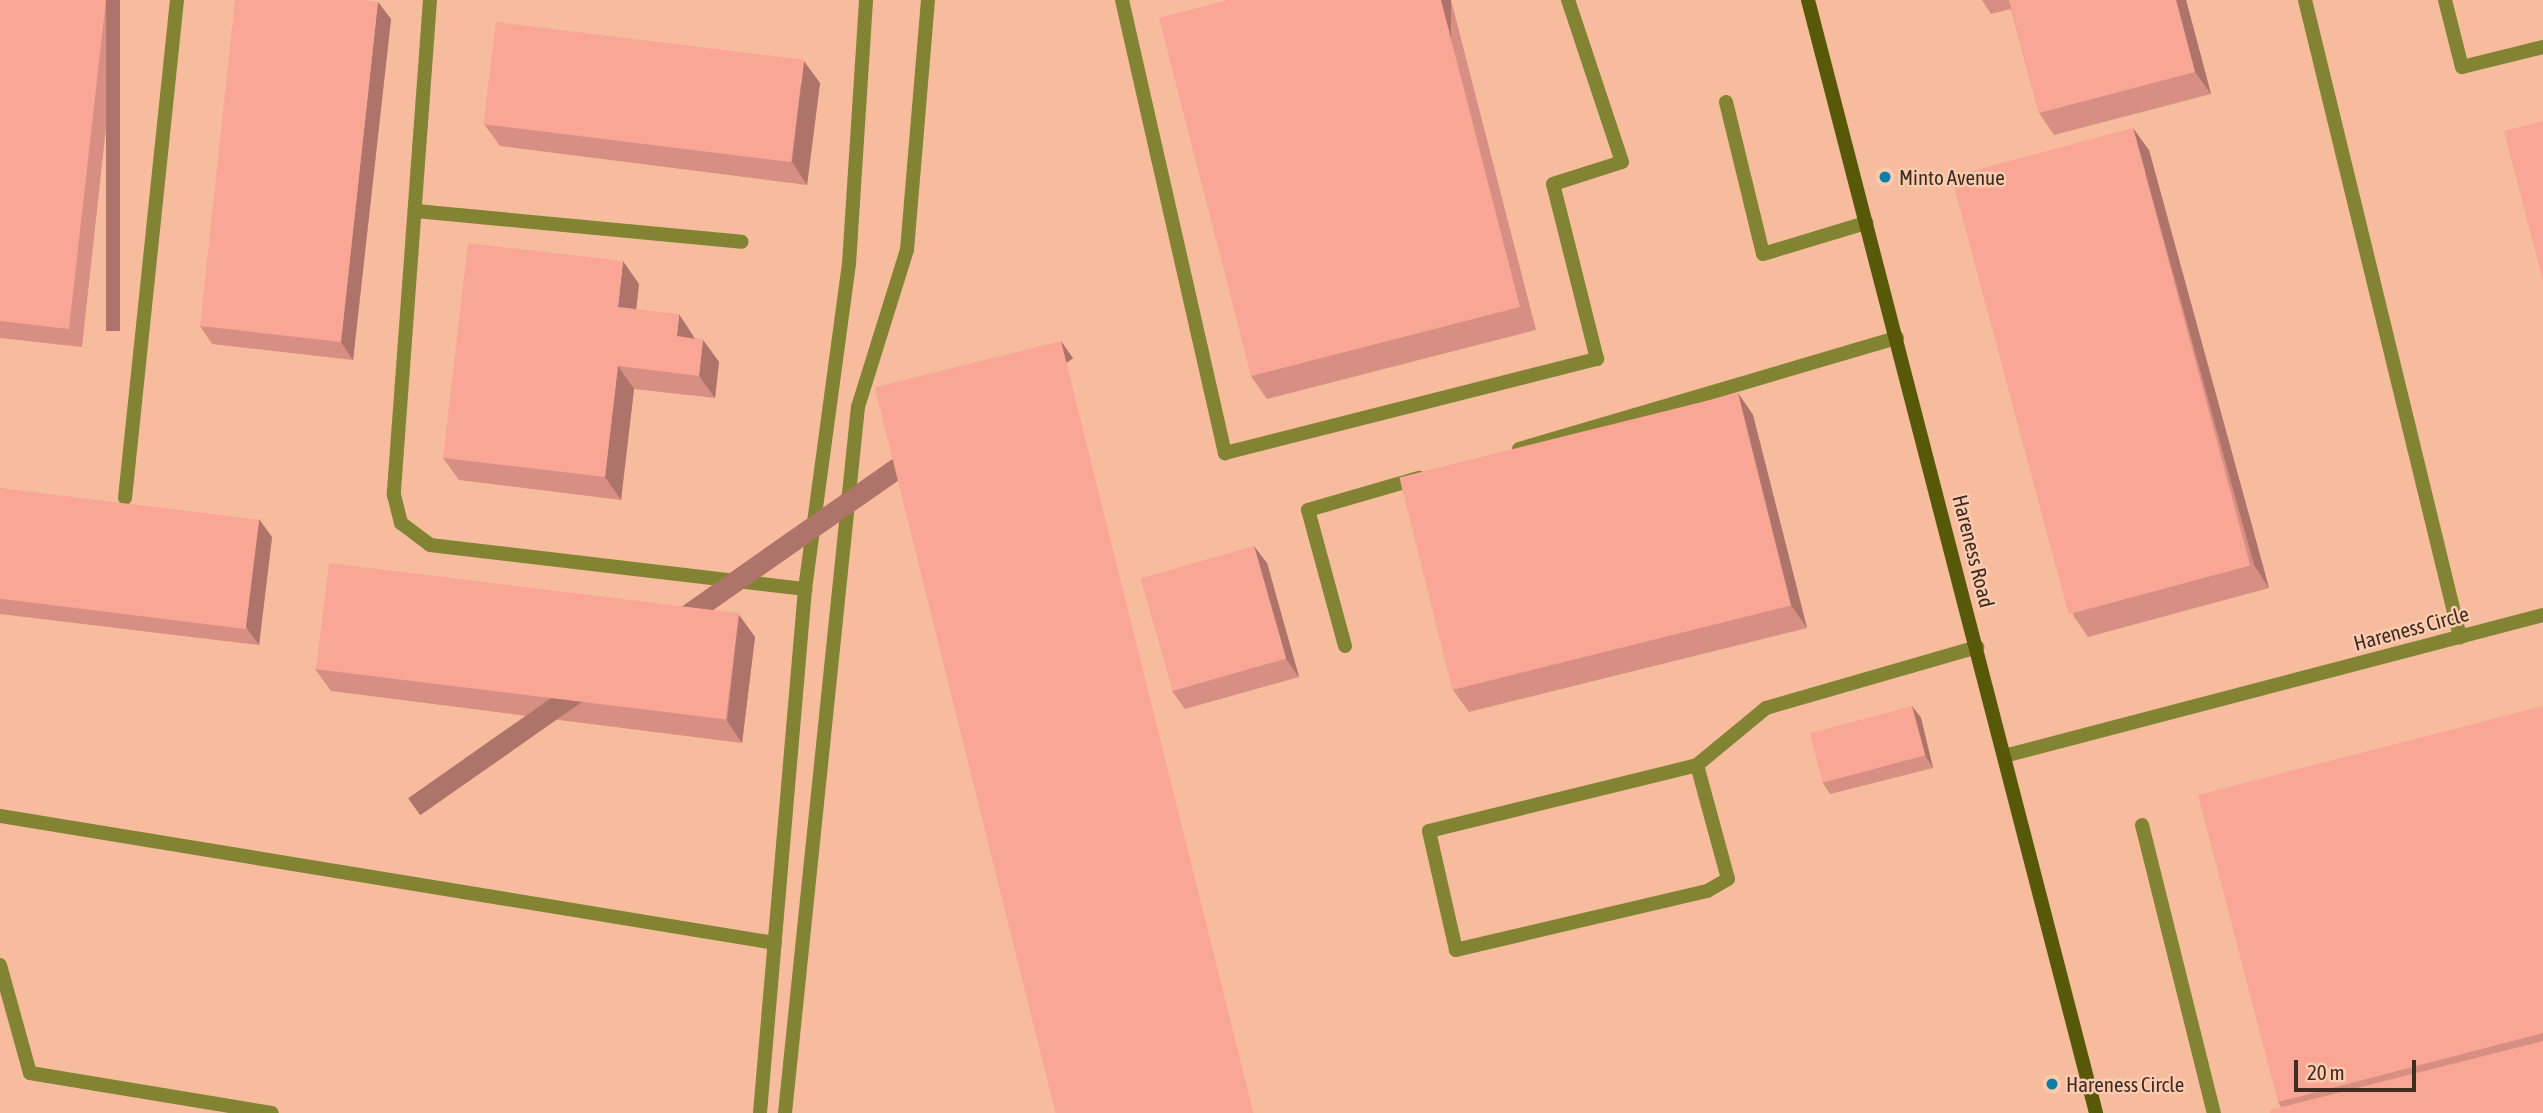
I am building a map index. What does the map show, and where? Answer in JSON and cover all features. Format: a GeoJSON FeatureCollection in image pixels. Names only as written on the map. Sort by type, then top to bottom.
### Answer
{"type":"FeatureCollection","features":[{"type":"Feature","properties":{"kind":"main road","name":"Hareness Road"},"geometry":{"type":"LineString","coordinates":[[1808,0],[2096,1113]]}},
{"type":"Feature","properties":{"kind":"street"},"geometry":{"type":"LineString","coordinates":[[125,498],[177,0]]}},
{"type":"Feature","properties":{"kind":"street"},"geometry":{"type":"LineString","coordinates":[[430,0],[394,495],[401,523],[430,545],[805,589]]}},
{"type":"Feature","properties":{"kind":"street"},"geometry":{"type":"LineString","coordinates":[[761,1113],[805,589],[849,264],[866,0]]}},
{"type":"Feature","properties":{"kind":"street"},"geometry":{"type":"LineString","coordinates":[[785,1113],[858,407],[907,250],[928,0]]}},
{"type":"Feature","properties":{"kind":"street"},"geometry":{"type":"LineString","coordinates":[[1122,0],[1225,453],[1598,359],[1553,184],[1622,162],[1568,0]]}},
{"type":"Feature","properties":{"kind":"street"},"geometry":{"type":"LineString","coordinates":[[2305,0],[2460,636]]}},
{"type":"Feature","properties":{"kind":"street"},"geometry":{"type":"LineString","coordinates":[[2445,0],[2462,67],[2543,47]]}},
{"type":"Feature","properties":{"kind":"street"},"geometry":{"type":"LineString","coordinates":[[1726,102],[1763,254],[1866,223]]}},
{"type":"Feature","properties":{"kind":"street"},"geometry":{"type":"LineString","coordinates":[[416,211],[742,242]]}},
{"type":"Feature","properties":{"kind":"street"},"geometry":{"type":"LineString","coordinates":[[1496,455],[1897,338]]}},
{"type":"Feature","properties":{"kind":"street"},"geometry":{"type":"LineString","coordinates":[[1345,646],[1308,510],[1442,471]]}},
{"type":"Feature","properties":{"kind":"street","name":"Hareness Circle"},"geometry":{"type":"LineString","coordinates":[[2004,756],[2543,615]]}},
{"type":"Feature","properties":{"kind":"street"},"geometry":{"type":"LineString","coordinates":[[1697,765],[1728,879],[1707,891],[1456,950],[1429,831],[1697,765],[1766,708],[1977,647]]}},
{"type":"Feature","properties":{"kind":"street"},"geometry":{"type":"LineString","coordinates":[[0,816],[775,943]]}},
{"type":"Feature","properties":{"kind":"street"},"geometry":{"type":"LineString","coordinates":[[2142,825],[2214,1113]]}},
{"type":"Feature","properties":{"kind":"street"},"geometry":{"type":"LineString","coordinates":[[0,965],[30,1073],[272,1113]]}},
{"type":"Feature","properties":{"kind":"shaded area"},"geometry":{"type":"Polygon","coordinates":[[[0,0],[2543,0],[2543,1113],[0,1113],[0,0]]]}},
{"type":"Feature","properties":{"kind":"building"},"geometry":{"type":"Polygon","coordinates":[[[0,0],[106,0],[69,329],[0,321],[0,0]]]}},
{"type":"Feature","properties":{"kind":"building"},"geometry":{"type":"Polygon","coordinates":[[[235,0],[378,2],[341,342],[200,326],[235,0]]]}},
{"type":"Feature","properties":{"kind":"building"},"geometry":{"type":"Polygon","coordinates":[[[1228,0],[1441,0],[1520,307],[1251,376],[1159,18],[1228,0]]]}},
{"type":"Feature","properties":{"kind":"building"},"geometry":{"type":"Polygon","coordinates":[[[2009,0],[2176,0],[2195,72],[2039,113],[2009,0]]]}},
{"type":"Feature","properties":{"kind":"building"},"geometry":{"type":"Polygon","coordinates":[[[496,22],[804,60],[791,162],[483,124],[496,22]]]}},
{"type":"Feature","properties":{"kind":"building"},"geometry":{"type":"Polygon","coordinates":[[[2543,121],[2543,281],[2504,131],[2543,121]]]}},
{"type":"Feature","properties":{"kind":"building"},"geometry":{"type":"Polygon","coordinates":[[[2133,128],[2250,566],[2069,614],[1951,177],[2133,128]]]}},
{"type":"Feature","properties":{"kind":"building"},"geometry":{"type":"Polygon","coordinates":[[[468,243],[623,261],[618,307],[679,314],[677,336],[703,340],[699,376],[618,366],[605,477],[443,458],[468,243]]]}},
{"type":"Feature","properties":{"kind":"building"},"geometry":{"type":"Polygon","coordinates":[[[1061,341],[1253,1113],[1056,1113],[875,387],[1061,341]]]}},
{"type":"Feature","properties":{"kind":"building"},"geometry":{"type":"Polygon","coordinates":[[[1738,393],[1791,605],[1452,690],[1399,477],[1738,393]]]}},
{"type":"Feature","properties":{"kind":"building"},"geometry":{"type":"Polygon","coordinates":[[[0,488],[259,520],[246,629],[0,599],[0,488]]]}},
{"type":"Feature","properties":{"kind":"building"},"geometry":{"type":"Polygon","coordinates":[[[1254,546],[1286,658],[1173,691],[1141,579],[1254,546]]]}},
{"type":"Feature","properties":{"kind":"building"},"geometry":{"type":"Polygon","coordinates":[[[329,563],[739,613],[726,720],[316,669],[329,563]]]}},
{"type":"Feature","properties":{"kind":"building"},"geometry":{"type":"Polygon","coordinates":[[[1912,706],[1925,755],[1823,783],[1810,733],[1912,706]]]}},
{"type":"Feature","properties":{"kind":"building"},"geometry":{"type":"Polygon","coordinates":[[[2543,706],[2543,1033],[2278,1102],[2198,795],[2543,706]]]}},
{"type":"Feature","properties":{"kind":"building"},"geometry":{"type":"Polygon","coordinates":[[[2543,1041],[2543,1113],[2270,1113],[2270,1110],[2543,1041]]]}},
{"type":"Feature","properties":{"kind":"place","name":"Minto Avenue"},"geometry":{"type":"Point","coordinates":[1885,177]}},
{"type":"Feature","properties":{"kind":"place","name":"Hareness Circle"},"geometry":{"type":"Point","coordinates":[2052,1084]}}]}
